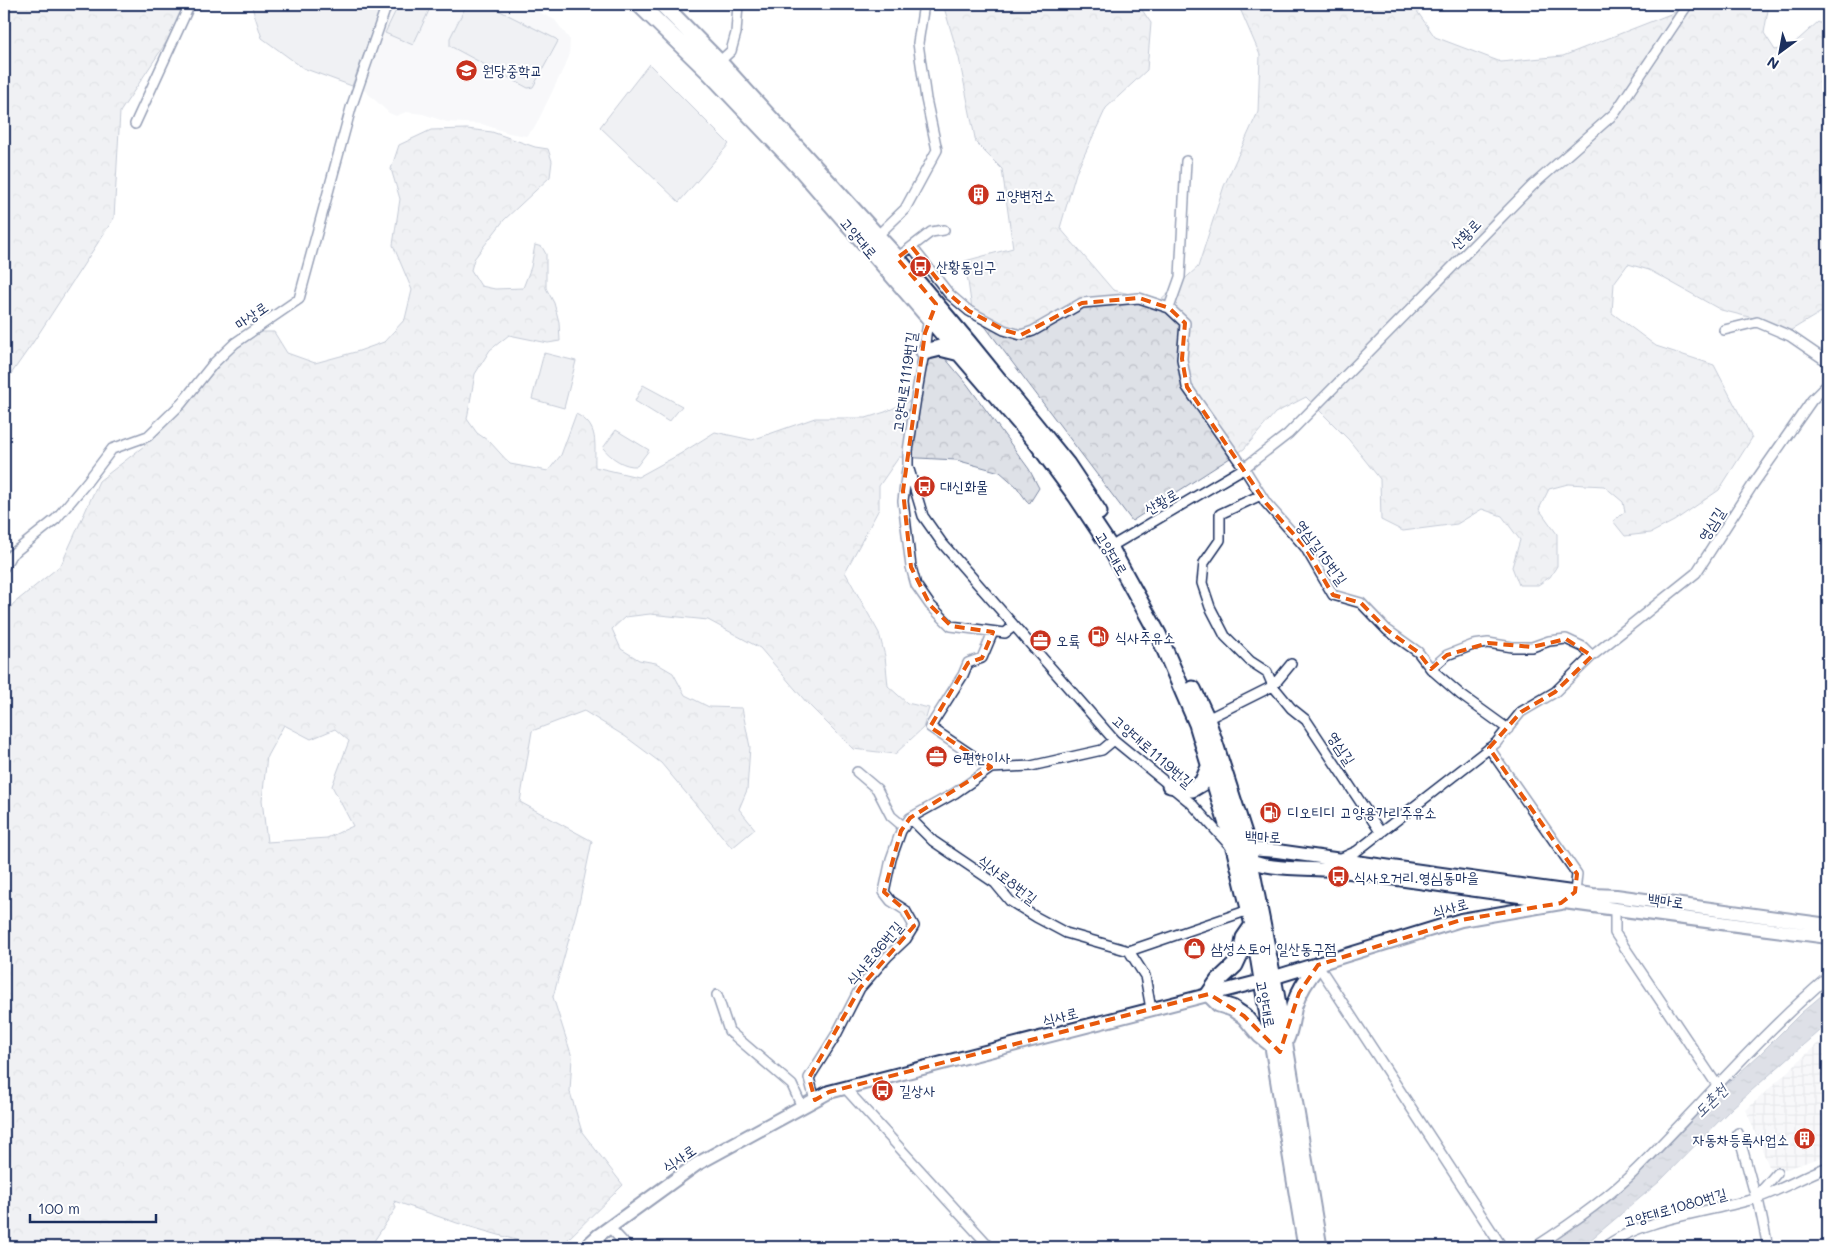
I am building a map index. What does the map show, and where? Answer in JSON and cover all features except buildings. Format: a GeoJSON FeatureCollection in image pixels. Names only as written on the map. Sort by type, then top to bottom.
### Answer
{"type":"FeatureCollection","features":[{"type":"Feature","properties":{"kind":"main road","name":"고양대로"},"geometry":{"type":"LineString","coordinates":[[639,4],[709,72],[801,169],[1037,443],[1110,547],[1158,634],[1197,724],[1209,767],[1244,854],[1249,910],[1267,979]]}},
{"type":"Feature","properties":{"kind":"main road","name":"고양대로"},"geometry":{"type":"LineString","coordinates":[[662,4],[719,62],[897,258],[1067,464],[1117,543],[1167,632],[1207,719],[1244,854],[1319,1247]]}},
{"type":"Feature","properties":{"kind":"main road"},"geometry":{"type":"LineString","coordinates":[[924,352],[940,348],[960,353]]}},
{"type":"Feature","properties":{"kind":"main road"},"geometry":{"type":"LineString","coordinates":[[1170,785],[1192,789],[1202,783],[1209,767]]}},
{"type":"Feature","properties":{"kind":"main road","name":"백마로"},"geometry":{"type":"LineString","coordinates":[[1244,854],[1336,860],[1828,925]]}},
{"type":"Feature","properties":{"kind":"main road","name":"백마로"},"geometry":{"type":"LineString","coordinates":[[1244,854],[1277,866],[1334,869],[1561,903],[1828,937]]}},
{"type":"Feature","properties":{"kind":"main road","name":"식사로"},"geometry":{"type":"LineString","coordinates":[[586,1247],[697,1164],[830,1092],[1267,979],[1461,920],[1561,903],[1575,892]]}},
{"type":"Feature","properties":{"kind":"main road"},"geometry":{"type":"LineString","coordinates":[[1253,925],[1244,938],[1242,950],[1234,965],[1218,981],[1209,994],[1219,1004],[1232,1008],[1244,1016],[1260,1035],[1279,1045],[1289,1033],[1294,1006],[1299,993],[1318,965]]}},
{"type":"Feature","properties":{"kind":"main road","name":"고양대로"},"geometry":{"type":"LineString","coordinates":[[1279,1045],[1306,1247]]}},
{"type":"Feature","properties":{"kind":"street"},"geometry":{"type":"LineString","coordinates":[[135,124],[190,4]]}},
{"type":"Feature","properties":{"kind":"street","name":"마상로"},"geometry":{"type":"LineString","coordinates":[[4,567],[12,555],[56,518],[112,449],[148,436],[181,404],[213,364],[234,343],[299,299],[351,108],[387,4]]}},
{"type":"Feature","properties":{"kind":"street"},"geometry":{"type":"LineString","coordinates":[[719,62],[731,51],[736,34],[738,4]]}},
{"type":"Feature","properties":{"kind":"street","name":"고양대로"},"geometry":{"type":"LineString","coordinates":[[877,236],[905,209],[937,150],[926,99],[918,43],[924,4]]}},
{"type":"Feature","properties":{"kind":"street","name":"산황로"},"geometry":{"type":"LineString","coordinates":[[1117,543],[1244,468],[1288,434],[1532,186],[1615,113],[1688,5]]}},
{"type":"Feature","properties":{"kind":"street"},"geometry":{"type":"LineString","coordinates":[[1169,308],[1180,277],[1186,161]]}},
{"type":"Feature","properties":{"kind":"street","name":"고양대로"},"geometry":{"type":"LineString","coordinates":[[897,258],[931,232],[944,230]]}},
{"type":"Feature","properties":{"kind":"street"},"geometry":{"type":"LineString","coordinates":[[912,246],[949,294],[969,311],[1004,330],[1021,335],[1033,331],[1082,303],[1139,298],[1169,308],[1185,323],[1182,359],[1187,387],[1244,468]]}},
{"type":"Feature","properties":{"kind":"street","name":"고양대로1119번길"},"geometry":{"type":"LineString","coordinates":[[936,304],[925,333],[924,352],[908,451],[903,501],[911,566],[916,585],[930,605],[951,626],[1004,633],[1014,626]]}},
{"type":"Feature","properties":{"kind":"street"},"geometry":{"type":"LineString","coordinates":[[1724,330],[1757,322],[1790,336],[1828,362]]}},
{"type":"Feature","properties":{"kind":"street","name":"영심길"},"geometry":{"type":"LineString","coordinates":[[1336,860],[1356,851],[1496,743],[1521,712],[1555,692],[1592,656],[1696,574],[1752,486],[1812,400],[1828,384]]}},
{"type":"Feature","properties":{"kind":"street","name":"고양대로1119번길"},"geometry":{"type":"LineString","coordinates":[[908,466],[923,516],[942,543],[1114,740],[1191,803],[1244,854]]}},
{"type":"Feature","properties":{"kind":"street","name":"영심길15번길"},"geometry":{"type":"LineString","coordinates":[[1244,468],[1261,495],[1305,547],[1333,595],[1361,603],[1386,630],[1418,652],[1432,669],[1461,695],[1508,729]]}},
{"type":"Feature","properties":{"kind":"street","name":"영심길"},"geometry":{"type":"LineString","coordinates":[[1261,495],[1220,514],[1220,540],[1204,563],[1202,583],[1210,607],[1225,636],[1250,660],[1267,672],[1273,686],[1291,708],[1306,720],[1381,832]]}},
{"type":"Feature","properties":{"kind":"street"},"geometry":{"type":"LineString","coordinates":[[993,632],[982,658],[968,663],[964,675],[930,727],[991,768],[1031,766],[1102,750],[1114,740]]}},
{"type":"Feature","properties":{"kind":"street"},"geometry":{"type":"LineString","coordinates":[[1432,669],[1447,655],[1473,645],[1488,643],[1512,647],[1532,647],[1549,641],[1566,639],[1583,647],[1592,656]]}},
{"type":"Feature","properties":{"kind":"street"},"geometry":{"type":"LineString","coordinates":[[1207,719],[1273,686],[1291,664]]}},
{"type":"Feature","properties":{"kind":"street"},"geometry":{"type":"LineString","coordinates":[[1489,748],[1576,874],[1575,892]]}},
{"type":"Feature","properties":{"kind":"street","name":"식사로36번길"},"geometry":{"type":"LineString","coordinates":[[815,1100],[808,1078],[836,1035],[860,988],[887,957],[906,939],[914,926],[905,910],[892,901],[884,892],[891,859],[904,827],[910,818],[955,793],[991,768]]}},
{"type":"Feature","properties":{"kind":"street"},"geometry":{"type":"LineString","coordinates":[[857,772],[877,789],[891,816],[904,827]]}},
{"type":"Feature","properties":{"kind":"street","name":"식사로8번길"},"geometry":{"type":"LineString","coordinates":[[910,818],[933,842],[995,884],[1010,901],[1036,917],[1066,933],[1129,951]]}},
{"type":"Feature","properties":{"kind":"street"},"geometry":{"type":"LineString","coordinates":[[1152,1009],[1145,976],[1129,951],[1249,910]]}},
{"type":"Feature","properties":{"kind":"street"},"geometry":{"type":"LineString","coordinates":[[1615,910],[1615,934],[1716,1086]]}},
{"type":"Feature","properties":{"kind":"street"},"geometry":{"type":"LineString","coordinates":[[1318,965],[1502,1247]]}},
{"type":"Feature","properties":{"kind":"street"},"geometry":{"type":"LineString","coordinates":[[1535,1247],[1562,1230],[1636,1170],[1743,1058],[1827,979]]}},
{"type":"Feature","properties":{"kind":"street"},"geometry":{"type":"LineString","coordinates":[[717,995],[729,1031],[792,1085],[802,1107]]}},
{"type":"Feature","properties":{"kind":"street"},"geometry":{"type":"LineString","coordinates":[[845,1088],[990,1247]]}},
{"type":"Feature","properties":{"kind":"street"},"geometry":{"type":"LineString","coordinates":[[1738,1133],[1759,1204],[1768,1247]]}},
{"type":"Feature","properties":{"kind":"street","name":"고양대로1080번길"},"geometry":{"type":"LineString","coordinates":[[1605,1247],[1623,1236],[1642,1228],[1756,1198],[1828,1167]]}},
{"type":"Feature","properties":{"kind":"street"},"geometry":{"type":"LineString","coordinates":[[1756,1198],[1777,1173]]}},
{"type":"Feature","properties":{"kind":"street"},"geometry":{"type":"LineString","coordinates":[[610,1228],[628,1247]]}},
{"type":"Feature","properties":{"kind":"highlighted area"},"geometry":{"type":"Polygon","coordinates":[[[912,247],[949,294],[969,311],[1004,330],[1021,335],[1082,303],[1139,298],[1169,308],[1185,323],[1182,359],[1187,387],[1266,503],[1305,547],[1333,595],[1361,603],[1387,630],[1418,652],[1431,669],[1447,655],[1488,643],[1532,647],[1566,639],[1592,656],[1555,692],[1521,712],[1489,748],[1577,874],[1575,892],[1561,903],[1461,920],[1318,965],[1299,993],[1280,1052],[1244,1016],[1209,994],[829,1092],[815,1100],[809,1078],[860,988],[914,926],[905,910],[884,892],[901,831],[910,818],[991,767],[930,727],[968,663],[982,658],[993,632],[951,626],[930,605],[911,567],[903,491],[925,333],[936,304],[897,258],[912,247]]]}},
{"type":"Feature","properties":{"kind":"shaded area","name":"원당중학교"},"geometry":{"type":"Polygon","coordinates":[[[394,4],[523,4],[555,20],[570,40],[569,57],[535,127],[526,136],[509,133],[482,124],[447,122],[423,114],[406,112],[396,116],[389,113],[363,89],[394,4]]]}},
{"type":"Feature","properties":{"kind":"shaded area"},"geometry":{"type":"Polygon","coordinates":[[[1828,1034],[1828,1155],[1772,1174],[1746,1110],[1828,1034]]]}},
{"type":"Feature","properties":{"kind":"green space"},"geometry":{"type":"Polygon","coordinates":[[[4,4],[185,4],[175,29],[120,112],[114,218],[4,384],[4,4]]]}},
{"type":"Feature","properties":{"kind":"green space"},"geometry":{"type":"Polygon","coordinates":[[[251,4],[382,4],[352,86],[303,68],[262,38],[251,4]]]}},
{"type":"Feature","properties":{"kind":"green space"},"geometry":{"type":"Polygon","coordinates":[[[399,4],[432,4],[413,45],[385,33],[399,4]]]}},
{"type":"Feature","properties":{"kind":"green space"},"geometry":{"type":"Polygon","coordinates":[[[467,4],[486,4],[558,41],[533,87],[528,88],[450,46],[450,38],[467,4]]]}},
{"type":"Feature","properties":{"kind":"green space"},"geometry":{"type":"Polygon","coordinates":[[[943,4],[1138,4],[1151,23],[1147,70],[1106,108],[1076,173],[1060,228],[1113,290],[1160,301],[1198,267],[1224,186],[1258,112],[1260,55],[1238,4],[1412,4],[1435,37],[1501,62],[1563,56],[1696,4],[1761,4],[1768,10],[1764,33],[1775,50],[1790,47],[1818,22],[1828,28],[1828,305],[1823,311],[1788,332],[1769,322],[1721,310],[1649,270],[1628,264],[1614,283],[1612,313],[1656,346],[1714,365],[1752,438],[1719,490],[1674,521],[1651,533],[1625,536],[1613,521],[1625,512],[1623,502],[1604,486],[1568,484],[1549,489],[1539,509],[1557,534],[1557,566],[1550,577],[1538,585],[1519,585],[1512,567],[1520,540],[1502,516],[1482,509],[1457,524],[1403,531],[1381,520],[1380,479],[1349,440],[1306,397],[1275,413],[1244,449],[1132,521],[972,309],[965,261],[1013,248],[1002,169],[976,143],[959,58],[943,4]]]}},
{"type":"Feature","properties":{"kind":"green space"},"geometry":{"type":"Polygon","coordinates":[[[649,64],[729,144],[679,202],[600,127],[649,64]]]}},
{"type":"Feature","properties":{"kind":"green space"},"geometry":{"type":"Polygon","coordinates":[[[467,129],[492,132],[535,147],[548,149],[552,161],[550,177],[504,220],[474,259],[471,270],[481,286],[495,289],[523,288],[531,267],[535,245],[542,247],[546,254],[546,288],[554,303],[559,322],[560,341],[548,343],[509,335],[490,350],[475,374],[467,419],[477,433],[490,442],[510,464],[548,471],[561,455],[576,414],[589,424],[592,430],[595,443],[595,467],[638,477],[715,432],[752,440],[815,418],[866,418],[885,412],[916,398],[926,362],[934,358],[944,357],[967,384],[1029,469],[1039,488],[1029,504],[1016,486],[1000,472],[956,460],[899,457],[879,486],[879,509],[845,572],[879,633],[885,656],[888,686],[907,703],[929,708],[923,728],[895,754],[853,749],[807,703],[760,648],[708,620],[650,614],[625,617],[612,629],[621,649],[639,660],[656,663],[673,673],[685,695],[709,707],[742,708],[750,747],[747,790],[739,809],[755,829],[732,848],[661,763],[626,737],[584,711],[532,731],[520,802],[592,841],[580,899],[553,997],[572,1057],[570,1092],[582,1132],[623,1185],[563,1244],[523,1242],[457,1223],[394,1201],[396,1208],[370,1247],[4,1247],[4,619],[13,604],[61,565],[99,481],[144,446],[186,405],[225,359],[254,332],[274,332],[287,353],[315,363],[384,342],[405,319],[412,290],[393,245],[400,199],[391,169],[399,145],[431,130],[467,129]],[[284,725],[267,756],[262,800],[267,842],[327,838],[353,826],[332,786],[349,741],[335,729],[311,739],[284,725]]]}},
{"type":"Feature","properties":{"kind":"green space"},"geometry":{"type":"Polygon","coordinates":[[[544,353],[576,361],[564,408],[532,399],[544,353]]]}},
{"type":"Feature","properties":{"kind":"green space"},"geometry":{"type":"Polygon","coordinates":[[[643,385],[682,406],[669,422],[635,401],[643,385]]]}},
{"type":"Feature","properties":{"kind":"green space"},"geometry":{"type":"Polygon","coordinates":[[[616,430],[649,450],[637,466],[627,465],[618,461],[603,448],[616,430]]]}},
{"type":"Feature","properties":{"kind":"water"},"geometry":{"type":"Polygon","coordinates":[[[1828,990],[1828,1023],[1733,1107],[1659,1182],[1582,1247],[1545,1247],[1610,1199],[1640,1174],[1716,1094],[1801,1013],[1828,990]]]}},
{"type":"Feature","properties":{"kind":"place","name":"원당중학교"},"geometry":{"type":"Point","coordinates":[466,70]}},
{"type":"Feature","properties":{"kind":"place","name":"고양변전소"},"geometry":{"type":"Point","coordinates":[979,195]}},
{"type":"Feature","properties":{"kind":"place","name":"산황동입구"},"geometry":{"type":"Point","coordinates":[920,266]}},
{"type":"Feature","properties":{"kind":"place","name":"대신화물"},"geometry":{"type":"Point","coordinates":[924,486]}},
{"type":"Feature","properties":{"kind":"place","name":"식사주유소"},"geometry":{"type":"Point","coordinates":[1099,637]}},
{"type":"Feature","properties":{"kind":"place","name":"오륙"},"geometry":{"type":"Point","coordinates":[1040,640]}},
{"type":"Feature","properties":{"kind":"place","name":"e편한이사"},"geometry":{"type":"Point","coordinates":[937,757]}},
{"type":"Feature","properties":{"kind":"place","name":"디오티디 고양용가리주유소"},"geometry":{"type":"Point","coordinates":[1271,812]}},
{"type":"Feature","properties":{"kind":"place","name":"식사오거리.영심동마을"},"geometry":{"type":"Point","coordinates":[1338,877]}},
{"type":"Feature","properties":{"kind":"place","name":"삼성스토어 일산동구점"},"geometry":{"type":"Point","coordinates":[1195,948]}},
{"type":"Feature","properties":{"kind":"place","name":"길상사"},"geometry":{"type":"Point","coordinates":[883,1090]}},
{"type":"Feature","properties":{"kind":"place","name":"자동차등록사업소"},"geometry":{"type":"Point","coordinates":[1805,1139]}},
{"type":"Feature","properties":{"kind":"water label","name":"도촌천"},"geometry":{"type":"Point","coordinates":[1710,1100]}}]}
